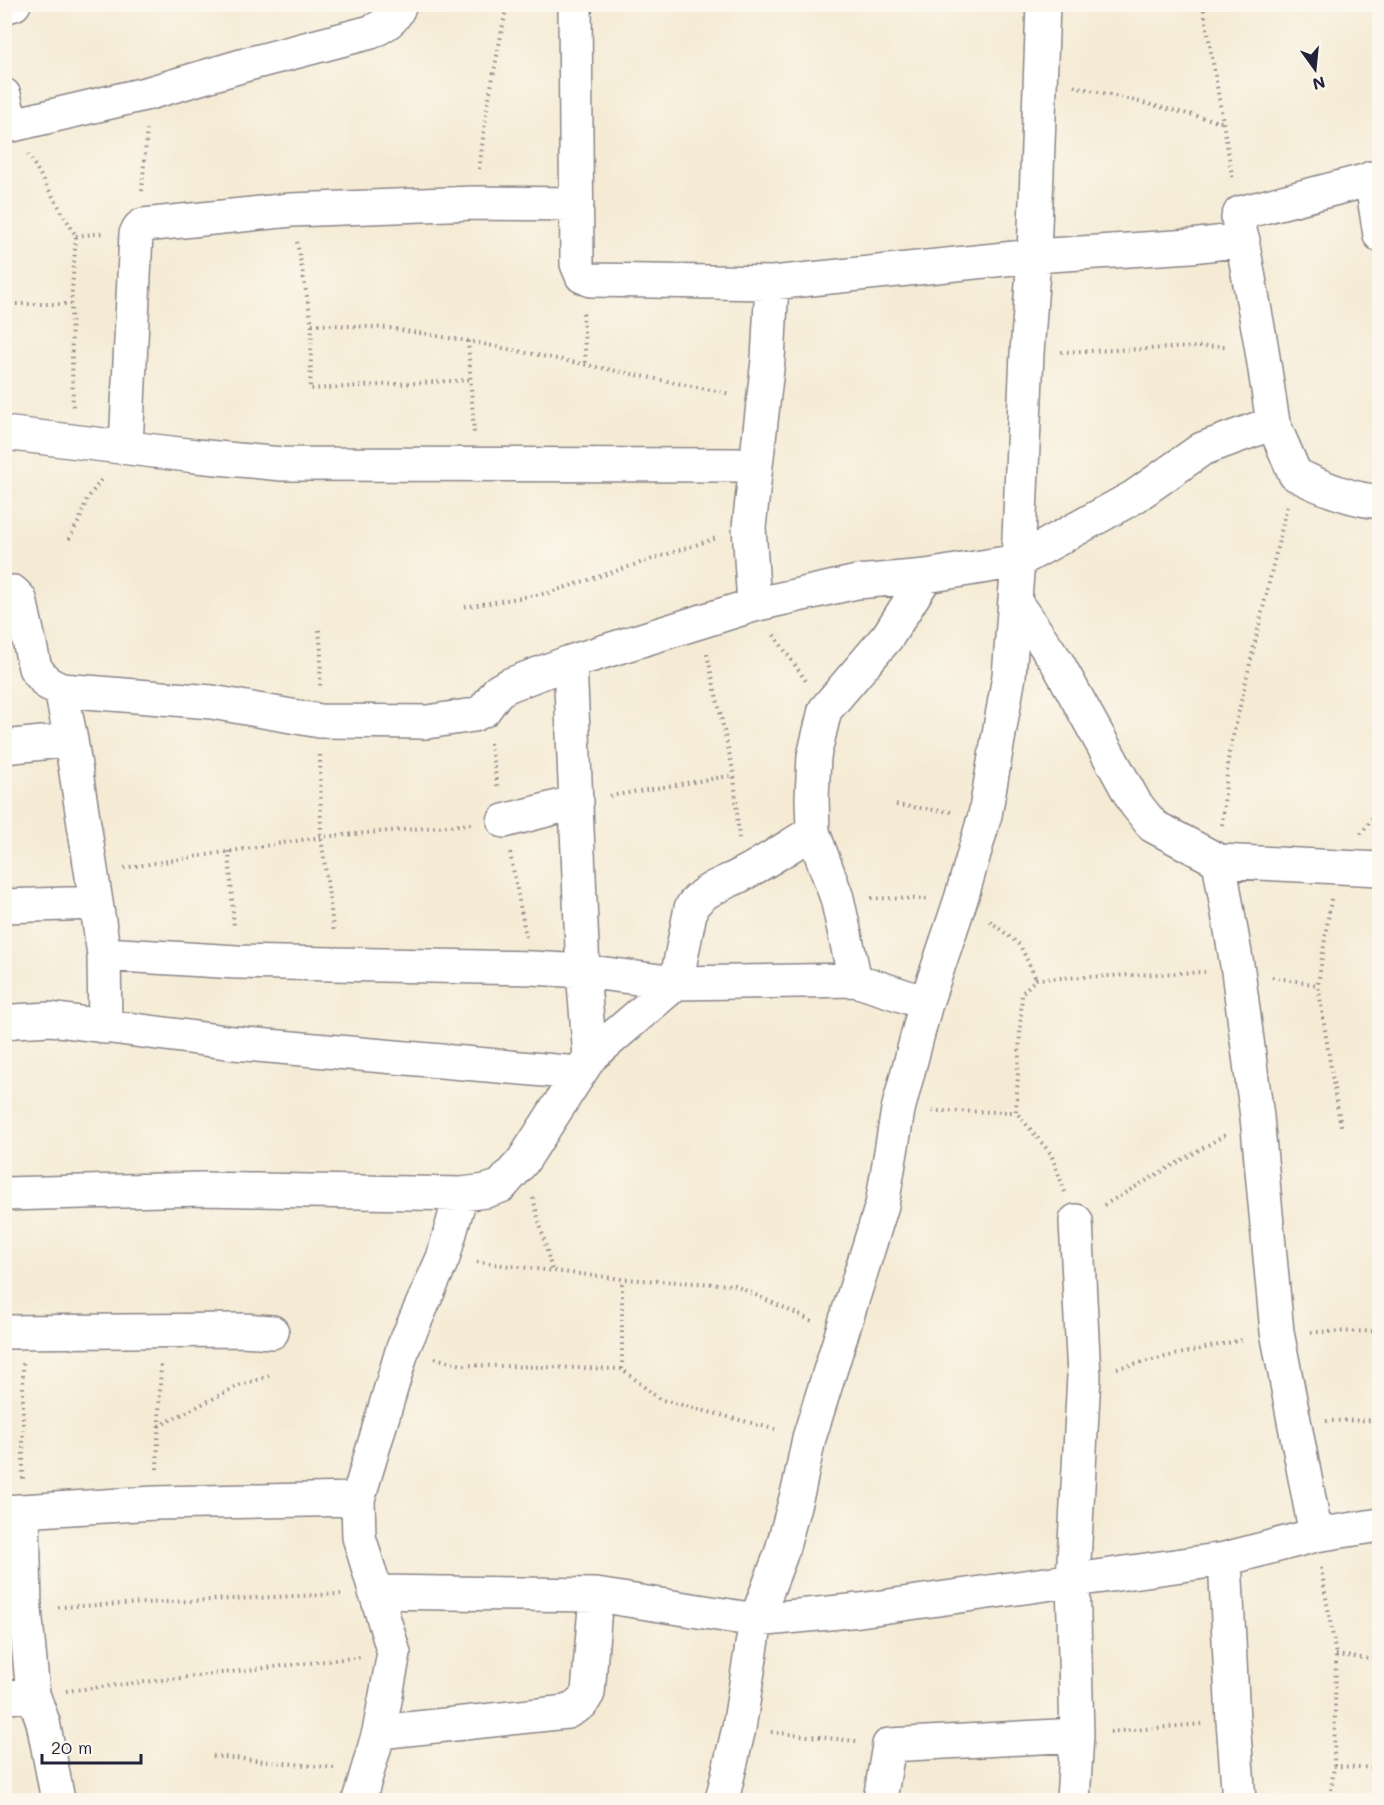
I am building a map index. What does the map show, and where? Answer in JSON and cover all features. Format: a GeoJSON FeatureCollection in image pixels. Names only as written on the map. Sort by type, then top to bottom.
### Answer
{"type":"FeatureCollection","features":[{"type":"Feature","properties":{"kind":"street"},"geometry":{"type":"LineString","coordinates":[[4,7],[14,4]]}},
{"type":"Feature","properties":{"kind":"street"},"geometry":{"type":"LineString","coordinates":[[7,116],[149,93],[371,32],[396,17],[400,4]]}},
{"type":"Feature","properties":{"kind":"street"},"geometry":{"type":"LineString","coordinates":[[574,4],[577,264],[582,276],[591,280],[772,283],[1034,256],[1191,246],[1375,178],[1380,235]]}},
{"type":"Feature","properties":{"kind":"street"},"geometry":{"type":"LineString","coordinates":[[722,1800],[739,1728],[756,1620],[781,1554],[809,1438],[882,1205],[898,1110],[926,1003],[986,815],[1009,676],[1018,561],[1027,353],[1034,256],[1043,4]]}},
{"type":"Feature","properties":{"kind":"street"},"geometry":{"type":"LineString","coordinates":[[126,447],[136,234],[139,228],[149,224],[291,210],[474,203],[577,204]]}},
{"type":"Feature","properties":{"kind":"street"},"geometry":{"type":"LineString","coordinates":[[1241,227],[1273,423],[1294,474],[1361,501],[1380,502]]}},
{"type":"Feature","properties":{"kind":"street"},"geometry":{"type":"LineString","coordinates":[[754,605],[749,527],[754,465],[768,360],[772,283]]}},
{"type":"Feature","properties":{"kind":"street"},"geometry":{"type":"LineString","coordinates":[[4,592],[13,592],[20,599],[35,668],[47,683],[61,690],[212,702],[320,721],[427,722],[474,715],[484,710],[498,691],[570,662],[754,605],[857,582],[926,576],[1018,561],[1134,497],[1202,449],[1273,423]]}},
{"type":"Feature","properties":{"kind":"street"},"geometry":{"type":"LineString","coordinates":[[4,433],[282,465],[754,465]]}},
{"type":"Feature","properties":{"kind":"street"},"geometry":{"type":"LineString","coordinates":[[855,980],[837,898],[813,832],[814,756],[825,710],[888,636],[926,576]]}},
{"type":"Feature","properties":{"kind":"street"},"geometry":{"type":"LineString","coordinates":[[1015,602],[1058,662],[1135,802],[1153,826],[1219,861],[1380,869]]}},
{"type":"Feature","properties":{"kind":"street"},"geometry":{"type":"LineString","coordinates":[[570,662],[583,971],[584,1065]]}},
{"type":"Feature","properties":{"kind":"street"},"geometry":{"type":"LineString","coordinates":[[61,690],[71,740],[104,954],[105,1027]]}},
{"type":"Feature","properties":{"kind":"street"},"geometry":{"type":"LineString","coordinates":[[4,747],[71,740]]}},
{"type":"Feature","properties":{"kind":"street"},"geometry":{"type":"LineString","coordinates":[[504,821],[576,802]]}},
{"type":"Feature","properties":{"kind":"street"},"geometry":{"type":"LineString","coordinates":[[4,1194],[202,1189],[461,1194],[486,1191],[501,1186],[523,1161],[584,1065],[675,983],[691,908],[705,892],[741,875],[813,832]]}},
{"type":"Feature","properties":{"kind":"street"},"geometry":{"type":"LineString","coordinates":[[1219,861],[1238,971],[1257,1117],[1277,1332],[1316,1534]]}},
{"type":"Feature","properties":{"kind":"street"},"geometry":{"type":"LineString","coordinates":[[4,906],[94,888]]}},
{"type":"Feature","properties":{"kind":"street"},"geometry":{"type":"LineString","coordinates":[[104,954],[237,962],[532,968],[583,971],[675,983],[855,980],[926,1003]]}},
{"type":"Feature","properties":{"kind":"street"},"geometry":{"type":"LineString","coordinates":[[4,1024],[14,1021],[50,1019],[234,1043],[584,1065]]}},
{"type":"Feature","properties":{"kind":"street"},"geometry":{"type":"LineString","coordinates":[[363,1786],[379,1732],[394,1653],[359,1537],[358,1499],[403,1348],[443,1258],[461,1194]]}},
{"type":"Feature","properties":{"kind":"street"},"geometry":{"type":"LineString","coordinates":[[1073,1800],[1077,1735],[1073,1579],[1084,1376],[1076,1221]]}},
{"type":"Feature","properties":{"kind":"street"},"geometry":{"type":"LineString","coordinates":[[14,1332],[242,1330],[272,1332]]}},
{"type":"Feature","properties":{"kind":"street"},"geometry":{"type":"LineString","coordinates":[[58,1800],[43,1722],[19,1696],[25,1609],[14,1512],[155,1503],[358,1499]]}},
{"type":"Feature","properties":{"kind":"street"},"geometry":{"type":"LineString","coordinates":[[375,1592],[596,1595],[756,1620],[861,1610],[1225,1559],[1316,1534],[1380,1525]]}},
{"type":"Feature","properties":{"kind":"street"},"geometry":{"type":"LineString","coordinates":[[1225,1559],[1239,1800]]}},
{"type":"Feature","properties":{"kind":"street"},"geometry":{"type":"LineString","coordinates":[[379,1732],[567,1712],[582,1703],[588,1693],[596,1595]]}},
{"type":"Feature","properties":{"kind":"street"},"geometry":{"type":"LineString","coordinates":[[880,1800],[889,1745],[1077,1735]]}},
{"type":"Feature","properties":{"kind":"path"},"geometry":{"type":"LineString","coordinates":[[474,203],[487,108],[507,4]]}},
{"type":"Feature","properties":{"kind":"path"},"geometry":{"type":"LineString","coordinates":[[1203,4],[1241,227]]}},
{"type":"Feature","properties":{"kind":"path"},"geometry":{"type":"LineString","coordinates":[[1040,77],[1225,123]]}},
{"type":"Feature","properties":{"kind":"path"},"geometry":{"type":"LineString","coordinates":[[139,228],[149,93]]}},
{"type":"Feature","properties":{"kind":"path"},"geometry":{"type":"LineString","coordinates":[[7,116],[76,236],[71,304],[74,440]]}},
{"type":"Feature","properties":{"kind":"path"},"geometry":{"type":"LineString","coordinates":[[291,210],[312,324],[310,389],[469,380]]}},
{"type":"Feature","properties":{"kind":"path"},"geometry":{"type":"LineString","coordinates":[[582,276],[586,366]]}},
{"type":"Feature","properties":{"kind":"path"},"geometry":{"type":"LineString","coordinates":[[4,304],[71,304]]}},
{"type":"Feature","properties":{"kind":"path"},"geometry":{"type":"LineString","coordinates":[[312,324],[388,328],[468,341],[763,400]]}},
{"type":"Feature","properties":{"kind":"path"},"geometry":{"type":"LineString","coordinates":[[468,341],[476,464]]}},
{"type":"Feature","properties":{"kind":"path"},"geometry":{"type":"LineString","coordinates":[[1027,353],[1261,344]]}},
{"type":"Feature","properties":{"kind":"path"},"geometry":{"type":"LineString","coordinates":[[69,538],[80,519],[87,499],[126,447]]}},
{"type":"Feature","properties":{"kind":"path"},"geometry":{"type":"LineString","coordinates":[[1219,861],[1229,753],[1294,474]]}},
{"type":"Feature","properties":{"kind":"path"},"geometry":{"type":"LineString","coordinates":[[465,607],[548,593],[749,527]]}},
{"type":"Feature","properties":{"kind":"path"},"geometry":{"type":"LineString","coordinates":[[754,605],[825,710]]}},
{"type":"Feature","properties":{"kind":"path"},"geometry":{"type":"LineString","coordinates":[[700,621],[734,775],[741,875]]}},
{"type":"Feature","properties":{"kind":"path"},"geometry":{"type":"LineString","coordinates":[[319,630],[321,837],[338,963]]}},
{"type":"Feature","properties":{"kind":"path"},"geometry":{"type":"LineString","coordinates":[[484,710],[532,968]]}},
{"type":"Feature","properties":{"kind":"path"},"geometry":{"type":"LineString","coordinates":[[576,802],[734,775]]}},
{"type":"Feature","properties":{"kind":"path"},"geometry":{"type":"LineString","coordinates":[[896,806],[986,815]]}},
{"type":"Feature","properties":{"kind":"path"},"geometry":{"type":"LineString","coordinates":[[94,888],[229,851],[321,837],[504,821]]}},
{"type":"Feature","properties":{"kind":"path"},"geometry":{"type":"LineString","coordinates":[[229,851],[237,962]]}},
{"type":"Feature","properties":{"kind":"path"},"geometry":{"type":"LineString","coordinates":[[1336,867],[1318,985],[1342,1130]]}},
{"type":"Feature","properties":{"kind":"path"},"geometry":{"type":"LineString","coordinates":[[837,898],[961,899],[1020,945],[1036,979]]}},
{"type":"Feature","properties":{"kind":"path"},"geometry":{"type":"LineString","coordinates":[[1257,1117],[1076,1221],[1051,1154],[1016,1112],[1022,993],[1036,979],[1238,971],[1318,985]]}},
{"type":"Feature","properties":{"kind":"path"},"geometry":{"type":"LineString","coordinates":[[898,1110],[1016,1112]]}},
{"type":"Feature","properties":{"kind":"path"},"geometry":{"type":"LineString","coordinates":[[523,1161],[552,1270]]}},
{"type":"Feature","properties":{"kind":"path"},"geometry":{"type":"LineString","coordinates":[[443,1258],[622,1279],[734,1285],[842,1335]]}},
{"type":"Feature","properties":{"kind":"path"},"geometry":{"type":"LineString","coordinates":[[622,1279],[622,1369]]}},
{"type":"Feature","properties":{"kind":"path"},"geometry":{"type":"LineString","coordinates":[[155,1503],[162,1331]]}},
{"type":"Feature","properties":{"kind":"path"},"geometry":{"type":"LineString","coordinates":[[1084,1376],[1277,1332],[1380,1331]]}},
{"type":"Feature","properties":{"kind":"path"},"geometry":{"type":"LineString","coordinates":[[14,1332],[14,1512]]}},
{"type":"Feature","properties":{"kind":"path"},"geometry":{"type":"LineString","coordinates":[[403,1348],[462,1365],[622,1369],[659,1399],[809,1438]]}},
{"type":"Feature","properties":{"kind":"path"},"geometry":{"type":"LineString","coordinates":[[159,1426],[238,1386],[269,1376]]}},
{"type":"Feature","properties":{"kind":"path"},"geometry":{"type":"LineString","coordinates":[[1294,1423],[1380,1420]]}},
{"type":"Feature","properties":{"kind":"path"},"geometry":{"type":"LineString","coordinates":[[1316,1534],[1336,1655],[1334,1766],[1330,1800]]}},
{"type":"Feature","properties":{"kind":"path"},"geometry":{"type":"LineString","coordinates":[[25,1609],[375,1592]]}},
{"type":"Feature","properties":{"kind":"path"},"geometry":{"type":"LineString","coordinates":[[19,1696],[394,1653]]}},
{"type":"Feature","properties":{"kind":"path"},"geometry":{"type":"LineString","coordinates":[[1336,1655],[1380,1660]]}},
{"type":"Feature","properties":{"kind":"path"},"geometry":{"type":"LineString","coordinates":[[1077,1735],[1233,1721]]}},
{"type":"Feature","properties":{"kind":"path"},"geometry":{"type":"LineString","coordinates":[[739,1728],[889,1745]]}},
{"type":"Feature","properties":{"kind":"path"},"geometry":{"type":"LineString","coordinates":[[213,1756],[363,1786]]}},
{"type":"Feature","properties":{"kind":"path"},"geometry":{"type":"LineString","coordinates":[[1334,1766],[1380,1768]]}}]}
